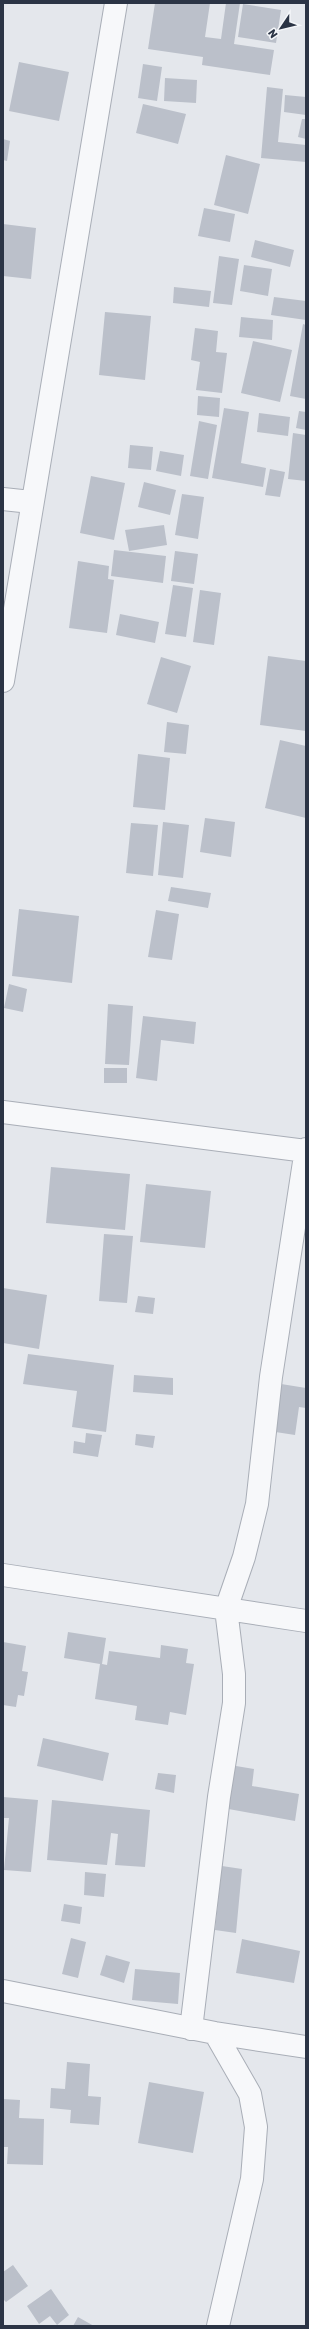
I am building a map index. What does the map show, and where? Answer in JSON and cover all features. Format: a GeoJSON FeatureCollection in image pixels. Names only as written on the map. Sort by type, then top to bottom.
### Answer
{"type":"FeatureCollection","features":[{"type":"Feature","properties":{"kind":"street"},"geometry":{"type":"LineString","coordinates":[[3,682],[31,502],[116,3]]}},
{"type":"Feature","properties":{"kind":"street"},"geometry":{"type":"LineString","coordinates":[[3,499],[31,502]]}},
{"type":"Feature","properties":{"kind":"street"},"geometry":{"type":"LineString","coordinates":[[3,1112],[306,1150],[271,1377],[257,1504],[244,1557],[226,1608],[234,1674],[234,1702],[219,1797],[191,2029]]}},
{"type":"Feature","properties":{"kind":"street"},"geometry":{"type":"LineString","coordinates":[[3,1575],[306,1620]]}},
{"type":"Feature","properties":{"kind":"street"},"geometry":{"type":"LineString","coordinates":[[3,1991],[191,2029],[306,2047]]}},
{"type":"Feature","properties":{"kind":"street"},"geometry":{"type":"LineString","coordinates":[[215,2033],[250,2094],[256,2127],[252,2179],[218,2326]]}},
{"type":"Feature","properties":{"kind":"building"},"geometry":{"type":"Polygon","coordinates":[[[155,3],[210,3],[205,37],[221,39],[226,3],[240,3],[234,44],[274,50],[270,75],[202,65],[203,57],[148,49],[155,3]]]}},
{"type":"Feature","properties":{"kind":"building"},"geometry":{"type":"Polygon","coordinates":[[[243,4],[281,10],[276,43],[238,37],[243,4]]]}},
{"type":"Feature","properties":{"kind":"building"},"geometry":{"type":"Polygon","coordinates":[[[19,62],[69,72],[59,121],[9,111],[19,62]]]}},
{"type":"Feature","properties":{"kind":"building"},"geometry":{"type":"Polygon","coordinates":[[[143,64],[162,67],[157,101],[138,98],[143,64]]]}},
{"type":"Feature","properties":{"kind":"building"},"geometry":{"type":"Polygon","coordinates":[[[165,78],[197,80],[196,103],[164,101],[165,78]]]}},
{"type":"Feature","properties":{"kind":"building"},"geometry":{"type":"Polygon","coordinates":[[[267,87],[283,89],[278,142],[306,145],[306,162],[261,158],[267,87]]]}},
{"type":"Feature","properties":{"kind":"building"},"geometry":{"type":"Polygon","coordinates":[[[285,95],[306,97],[306,115],[284,112],[285,95]]]}},
{"type":"Feature","properties":{"kind":"building"},"geometry":{"type":"Polygon","coordinates":[[[143,104],[186,114],[178,144],[136,133],[143,104]]]}},
{"type":"Feature","properties":{"kind":"building"},"geometry":{"type":"Polygon","coordinates":[[[302,119],[306,119],[306,139],[298,137],[302,119]]]}},
{"type":"Feature","properties":{"kind":"building"},"geometry":{"type":"Polygon","coordinates":[[[3,139],[10,141],[7,161],[3,160],[3,139]]]}},
{"type":"Feature","properties":{"kind":"building"},"geometry":{"type":"Polygon","coordinates":[[[226,155],[260,164],[248,214],[214,205],[226,155]]]}},
{"type":"Feature","properties":{"kind":"building"},"geometry":{"type":"Polygon","coordinates":[[[204,208],[235,214],[230,242],[198,236],[204,208]]]}},
{"type":"Feature","properties":{"kind":"building"},"geometry":{"type":"Polygon","coordinates":[[[3,224],[36,228],[31,279],[3,276],[3,224]]]}},
{"type":"Feature","properties":{"kind":"building"},"geometry":{"type":"Polygon","coordinates":[[[255,240],[294,250],[290,267],[251,257],[255,240]]]}},
{"type":"Feature","properties":{"kind":"building"},"geometry":{"type":"Polygon","coordinates":[[[219,256],[239,259],[232,305],[213,303],[219,256]]]}},
{"type":"Feature","properties":{"kind":"building"},"geometry":{"type":"Polygon","coordinates":[[[244,265],[272,269],[268,296],[240,291],[244,265]]]}},
{"type":"Feature","properties":{"kind":"building"},"geometry":{"type":"Polygon","coordinates":[[[174,287],[211,291],[209,307],[173,303],[174,287]]]}},
{"type":"Feature","properties":{"kind":"building"},"geometry":{"type":"Polygon","coordinates":[[[274,297],[306,301],[306,320],[271,315],[274,297]]]}},
{"type":"Feature","properties":{"kind":"building"},"geometry":{"type":"Polygon","coordinates":[[[105,312],[151,316],[145,380],[99,375],[105,312]]]}},
{"type":"Feature","properties":{"kind":"building"},"geometry":{"type":"Polygon","coordinates":[[[241,317],[273,320],[272,340],[239,337],[241,317]]]}},
{"type":"Feature","properties":{"kind":"building"},"geometry":{"type":"Polygon","coordinates":[[[303,324],[306,325],[306,399],[290,396],[303,324]]]}},
{"type":"Feature","properties":{"kind":"building"},"geometry":{"type":"Polygon","coordinates":[[[195,328],[218,331],[216,352],[227,353],[222,393],[196,390],[200,362],[191,360],[195,328]]]}},
{"type":"Feature","properties":{"kind":"building"},"geometry":{"type":"Polygon","coordinates":[[[253,341],[292,350],[280,402],[241,393],[253,341]]]}},
{"type":"Feature","properties":{"kind":"building"},"geometry":{"type":"Polygon","coordinates":[[[198,396],[220,398],[219,417],[197,415],[198,396]]]}},
{"type":"Feature","properties":{"kind":"building"},"geometry":{"type":"Polygon","coordinates":[[[224,408],[249,412],[241,463],[266,468],[263,487],[212,478],[224,408]]]}},
{"type":"Feature","properties":{"kind":"building"},"geometry":{"type":"Polygon","coordinates":[[[299,411],[306,412],[306,430],[296,428],[299,411]]]}},
{"type":"Feature","properties":{"kind":"building"},"geometry":{"type":"Polygon","coordinates":[[[259,413],[290,417],[288,436],[257,432],[259,413]]]}},
{"type":"Feature","properties":{"kind":"building"},"geometry":{"type":"Polygon","coordinates":[[[199,421],[217,425],[208,479],[190,476],[199,421]]]}},
{"type":"Feature","properties":{"kind":"building"},"geometry":{"type":"Polygon","coordinates":[[[293,433],[306,435],[306,481],[288,479],[293,433]]]}},
{"type":"Feature","properties":{"kind":"building"},"geometry":{"type":"Polygon","coordinates":[[[130,445],[153,447],[151,470],[128,468],[130,445]]]}},
{"type":"Feature","properties":{"kind":"building"},"geometry":{"type":"Polygon","coordinates":[[[160,451],[184,455],[181,476],[156,471],[160,451]]]}},
{"type":"Feature","properties":{"kind":"building"},"geometry":{"type":"Polygon","coordinates":[[[270,469],[285,472],[280,497],[265,495],[270,469]]]}},
{"type":"Feature","properties":{"kind":"building"},"geometry":{"type":"Polygon","coordinates":[[[91,476],[125,483],[114,540],[80,533],[91,476]]]}},
{"type":"Feature","properties":{"kind":"building"},"geometry":{"type":"Polygon","coordinates":[[[144,482],[176,490],[170,515],[138,507],[144,482]]]}},
{"type":"Feature","properties":{"kind":"building"},"geometry":{"type":"Polygon","coordinates":[[[182,494],[204,497],[198,539],[175,535],[182,494]]]}},
{"type":"Feature","properties":{"kind":"building"},"geometry":{"type":"Polygon","coordinates":[[[164,525],[167,545],[129,551],[125,530],[164,525]]]}},
{"type":"Feature","properties":{"kind":"building"},"geometry":{"type":"Polygon","coordinates":[[[114,550],[166,556],[163,583],[111,576],[114,550]]]}},
{"type":"Feature","properties":{"kind":"building"},"geometry":{"type":"Polygon","coordinates":[[[175,551],[198,554],[194,584],[171,581],[175,551]]]}},
{"type":"Feature","properties":{"kind":"building"},"geometry":{"type":"Polygon","coordinates":[[[78,561],[109,566],[108,579],[114,580],[107,633],[69,628],[78,561]]]}},
{"type":"Feature","properties":{"kind":"building"},"geometry":{"type":"Polygon","coordinates":[[[173,585],[193,588],[186,637],[165,634],[173,585]]]}},
{"type":"Feature","properties":{"kind":"building"},"geometry":{"type":"Polygon","coordinates":[[[200,590],[221,593],[214,645],[193,642],[200,590]]]}},
{"type":"Feature","properties":{"kind":"building"},"geometry":{"type":"Polygon","coordinates":[[[120,614],[159,622],[155,643],[116,635],[120,614]]]}},
{"type":"Feature","properties":{"kind":"building"},"geometry":{"type":"Polygon","coordinates":[[[268,656],[306,661],[306,731],[260,725],[268,656]]]}},
{"type":"Feature","properties":{"kind":"building"},"geometry":{"type":"Polygon","coordinates":[[[161,657],[191,666],[177,713],[147,704],[161,657]]]}},
{"type":"Feature","properties":{"kind":"building"},"geometry":{"type":"Polygon","coordinates":[[[167,722],[189,725],[186,754],[164,752],[167,722]]]}},
{"type":"Feature","properties":{"kind":"building"},"geometry":{"type":"Polygon","coordinates":[[[280,740],[306,746],[306,818],[265,808],[280,740]]]}},
{"type":"Feature","properties":{"kind":"building"},"geometry":{"type":"Polygon","coordinates":[[[138,754],[170,758],[165,810],[133,807],[138,754]]]}},
{"type":"Feature","properties":{"kind":"building"},"geometry":{"type":"Polygon","coordinates":[[[205,818],[235,822],[231,857],[200,852],[205,818]]]}},
{"type":"Feature","properties":{"kind":"building"},"geometry":{"type":"Polygon","coordinates":[[[163,822],[189,825],[183,878],[158,875],[163,822]]]}},
{"type":"Feature","properties":{"kind":"building"},"geometry":{"type":"Polygon","coordinates":[[[131,823],[158,825],[153,876],[126,873],[131,823]]]}},
{"type":"Feature","properties":{"kind":"building"},"geometry":{"type":"Polygon","coordinates":[[[171,887],[211,893],[208,908],[168,901],[171,887]]]}},
{"type":"Feature","properties":{"kind":"building"},"geometry":{"type":"Polygon","coordinates":[[[19,909],[79,916],[72,983],[12,976],[19,909]]]}},
{"type":"Feature","properties":{"kind":"building"},"geometry":{"type":"Polygon","coordinates":[[[156,910],[179,914],[172,960],[148,957],[156,910]]]}},
{"type":"Feature","properties":{"kind":"building"},"geometry":{"type":"Polygon","coordinates":[[[9,984],[27,989],[23,1012],[4,1008],[9,984]]]}},
{"type":"Feature","properties":{"kind":"building"},"geometry":{"type":"Polygon","coordinates":[[[108,1004],[133,1006],[129,1065],[105,1064],[108,1004]]]}},
{"type":"Feature","properties":{"kind":"building"},"geometry":{"type":"Polygon","coordinates":[[[143,1016],[196,1022],[194,1044],[161,1040],[157,1081],[136,1078],[143,1016]]]}},
{"type":"Feature","properties":{"kind":"building"},"geometry":{"type":"Polygon","coordinates":[[[104,1068],[127,1068],[127,1083],[104,1083],[104,1068]]]}},
{"type":"Feature","properties":{"kind":"building"},"geometry":{"type":"Polygon","coordinates":[[[51,1167],[130,1174],[125,1230],[46,1223],[51,1167]]]}},
{"type":"Feature","properties":{"kind":"building"},"geometry":{"type":"Polygon","coordinates":[[[146,1184],[211,1191],[205,1248],[140,1242],[146,1184]]]}},
{"type":"Feature","properties":{"kind":"building"},"geometry":{"type":"Polygon","coordinates":[[[104,1234],[133,1236],[127,1303],[99,1301],[104,1234]]]}},
{"type":"Feature","properties":{"kind":"building"},"geometry":{"type":"Polygon","coordinates":[[[3,1288],[47,1295],[39,1349],[3,1343],[3,1288]]]}},
{"type":"Feature","properties":{"kind":"building"},"geometry":{"type":"Polygon","coordinates":[[[138,1296],[155,1298],[153,1314],[135,1312],[138,1296]]]}},
{"type":"Feature","properties":{"kind":"building"},"geometry":{"type":"Polygon","coordinates":[[[28,1354],[114,1365],[106,1432],[72,1427],[77,1391],[23,1384],[28,1354]]]}},
{"type":"Feature","properties":{"kind":"building"},"geometry":{"type":"Polygon","coordinates":[[[134,1375],[173,1378],[173,1395],[133,1392],[134,1375]]]}},
{"type":"Feature","properties":{"kind":"building"},"geometry":{"type":"Polygon","coordinates":[[[275,1383],[306,1388],[306,1408],[299,1407],[295,1435],[269,1431],[275,1383]]]}},
{"type":"Feature","properties":{"kind":"building"},"geometry":{"type":"Polygon","coordinates":[[[86,1433],[102,1435],[98,1457],[73,1453],[74,1441],[85,1443],[86,1433]]]}},
{"type":"Feature","properties":{"kind":"building"},"geometry":{"type":"Polygon","coordinates":[[[136,1434],[155,1436],[153,1448],[135,1445],[136,1434]]]}},
{"type":"Feature","properties":{"kind":"building"},"geometry":{"type":"Polygon","coordinates":[[[68,1632],[106,1638],[102,1664],[107,1665],[109,1651],[160,1658],[161,1645],[188,1649],[186,1663],[194,1664],[186,1715],[170,1712],[168,1725],[135,1720],[137,1706],[95,1699],[100,1664],[64,1658],[68,1632]]]}},
{"type":"Feature","properties":{"kind":"building"},"geometry":{"type":"Polygon","coordinates":[[[3,1642],[26,1646],[22,1671],[28,1672],[24,1696],[18,1695],[16,1707],[3,1705],[3,1642]]]}},
{"type":"Feature","properties":{"kind":"building"},"geometry":{"type":"Polygon","coordinates":[[[43,1738],[109,1753],[103,1781],[37,1766],[43,1738]]]}},
{"type":"Feature","properties":{"kind":"building"},"geometry":{"type":"Polygon","coordinates":[[[230,1765],[254,1769],[252,1786],[299,1794],[295,1821],[223,1808],[230,1765]]]}},
{"type":"Feature","properties":{"kind":"building"},"geometry":{"type":"Polygon","coordinates":[[[158,1773],[176,1775],[174,1793],[155,1789],[158,1773]]]}},
{"type":"Feature","properties":{"kind":"building"},"geometry":{"type":"Polygon","coordinates":[[[3,1797],[38,1800],[31,1872],[4,1870],[9,1818],[3,1818],[3,1797]]]}},
{"type":"Feature","properties":{"kind":"building"},"geometry":{"type":"Polygon","coordinates":[[[52,1800],[150,1810],[145,1867],[115,1865],[118,1834],[111,1833],[107,1865],[47,1860],[52,1800]]]}},
{"type":"Feature","properties":{"kind":"building"},"geometry":{"type":"Polygon","coordinates":[[[222,1866],[242,1869],[236,1933],[215,1930],[222,1866]]]}},
{"type":"Feature","properties":{"kind":"building"},"geometry":{"type":"Polygon","coordinates":[[[85,1872],[106,1874],[104,1897],[84,1895],[85,1872]]]}},
{"type":"Feature","properties":{"kind":"building"},"geometry":{"type":"Polygon","coordinates":[[[64,1904],[82,1907],[80,1924],[61,1921],[64,1904]]]}},
{"type":"Feature","properties":{"kind":"building"},"geometry":{"type":"Polygon","coordinates":[[[71,1938],[86,1942],[78,1978],[62,1974],[71,1938]]]}},
{"type":"Feature","properties":{"kind":"building"},"geometry":{"type":"Polygon","coordinates":[[[242,1939],[300,1951],[294,1983],[236,1973],[242,1939]]]}},
{"type":"Feature","properties":{"kind":"building"},"geometry":{"type":"Polygon","coordinates":[[[106,1955],[130,1962],[124,1983],[100,1975],[106,1955]]]}},
{"type":"Feature","properties":{"kind":"building"},"geometry":{"type":"Polygon","coordinates":[[[135,1969],[180,1973],[178,2004],[132,2000],[135,1969]]]}},
{"type":"Feature","properties":{"kind":"building"},"geometry":{"type":"Polygon","coordinates":[[[67,2062],[90,2064],[88,2096],[101,2097],[99,2125],[70,2123],[71,2110],[50,2108],[51,2088],[65,2089],[67,2062]]]}},
{"type":"Feature","properties":{"kind":"building"},"geometry":{"type":"Polygon","coordinates":[[[149,2082],[204,2092],[193,2153],[138,2143],[149,2082]]]}},
{"type":"Feature","properties":{"kind":"building"},"geometry":{"type":"Polygon","coordinates":[[[3,2099],[20,2100],[19,2118],[44,2119],[43,2165],[7,2164],[8,2147],[3,2147],[3,2099]]]}},
{"type":"Feature","properties":{"kind":"building"},"geometry":{"type":"Polygon","coordinates":[[[13,2265],[28,2286],[6,2302],[3,2299],[3,2272],[13,2265]]]}},
{"type":"Feature","properties":{"kind":"building"},"geometry":{"type":"Polygon","coordinates":[[[51,2289],[69,2315],[57,2325],[50,2316],[39,2324],[27,2306],[51,2289]]]}},
{"type":"Feature","properties":{"kind":"building"},"geometry":{"type":"Polygon","coordinates":[[[78,2317],[94,2326],[73,2326],[78,2317]]]}}]}
